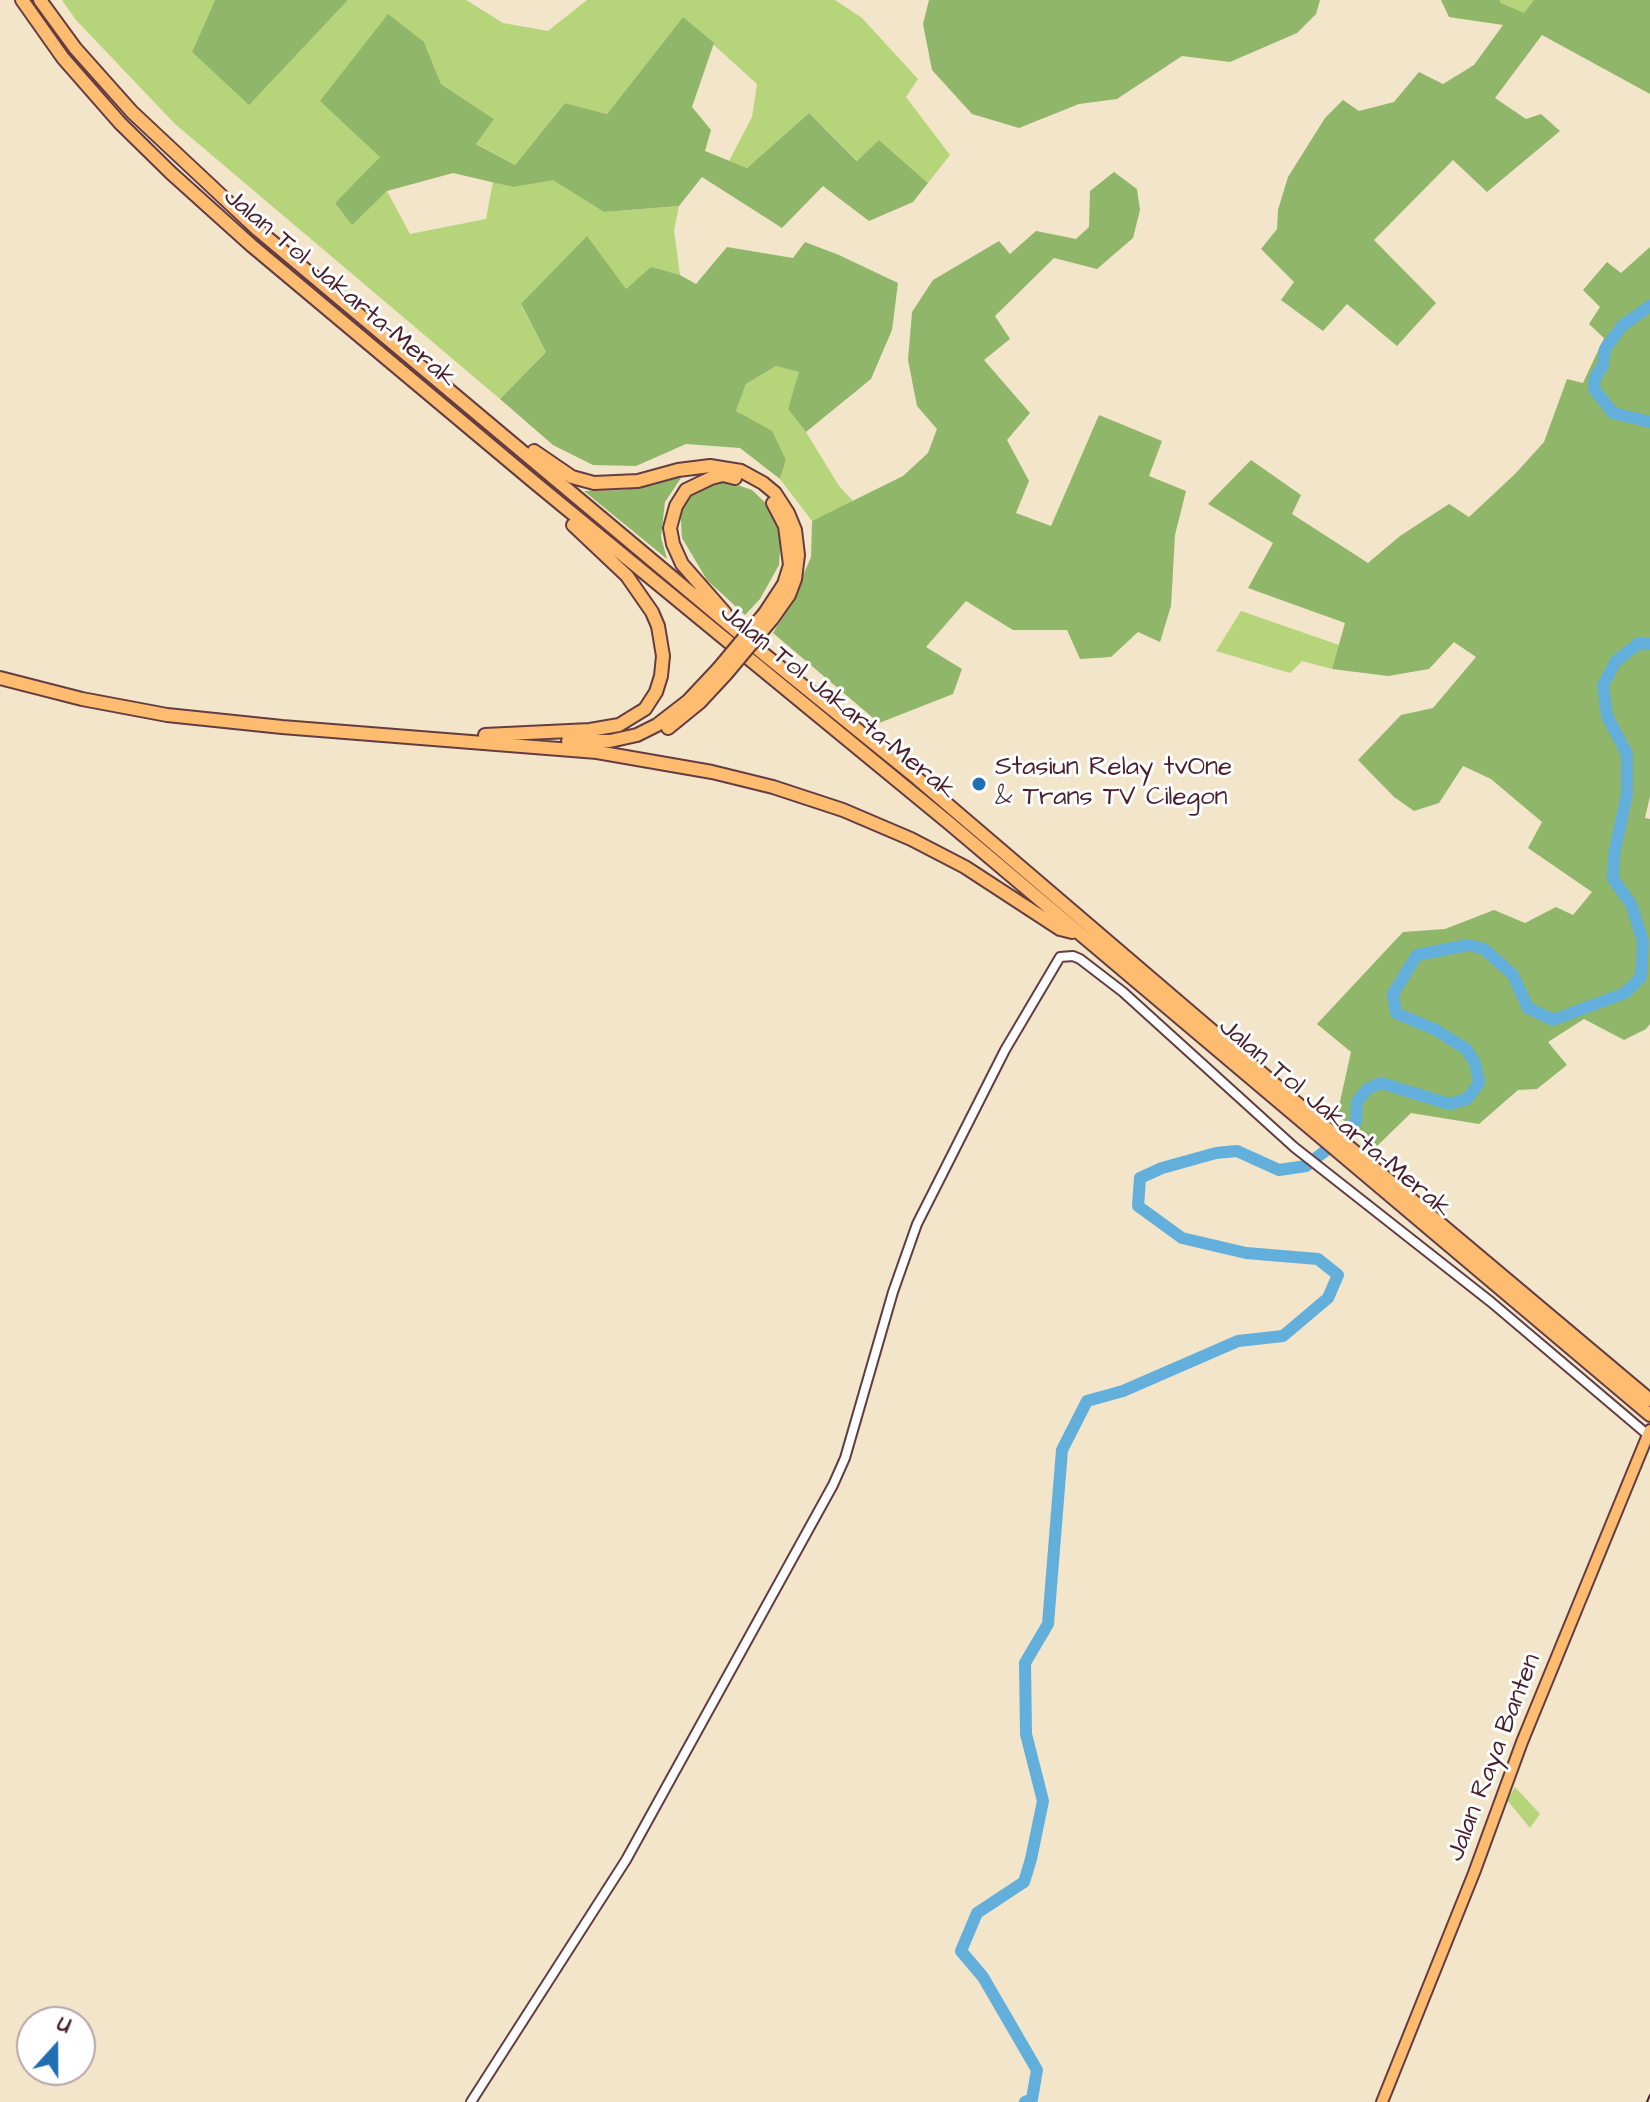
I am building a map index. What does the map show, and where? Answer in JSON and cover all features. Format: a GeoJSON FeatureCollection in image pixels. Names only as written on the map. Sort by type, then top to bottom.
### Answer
{"type":"FeatureCollection","features":[{"type":"Feature","properties":{"kind":"highway","name":"Jalan Tol Jakarta–Merak"},"geometry":{"type":"LineString","coordinates":[[22,0],[63,58],[120,123],[251,245],[949,823],[1076,932],[1312,1122]]}},
{"type":"Feature","properties":{"kind":"highway","name":"Jalan Tol Jakarta–Merak"},"geometry":{"type":"LineString","coordinates":[[40,0],[75,48],[113,91],[182,161],[258,230],[765,655],[912,774],[1312,1122],[1650,1400]]}},
{"type":"Feature","properties":{"kind":"highway"},"geometry":{"type":"LineString","coordinates":[[480,414],[492,417],[562,471],[594,483],[638,481],[678,470],[710,466],[741,471],[763,483],[782,502],[795,530],[798,555],[792,587],[700,702],[671,726],[641,741],[597,752]]}},
{"type":"Feature","properties":{"kind":"highway"},"geometry":{"type":"LineString","coordinates":[[765,655],[690,576],[673,544],[670,528],[676,506],[686,490],[696,483],[723,475],[741,480],[762,492],[779,513],[787,536],[790,565],[768,616]]}},
{"type":"Feature","properties":{"kind":"highway"},"geometry":{"type":"LineString","coordinates":[[485,735],[590,730],[619,725],[645,709],[654,697],[661,676],[661,640],[643,595],[610,559],[538,492],[534,482]]}},
{"type":"Feature","properties":{"kind":"highway"},"geometry":{"type":"LineString","coordinates":[[0,671],[84,693],[169,708],[339,726],[583,742],[610,741],[637,735],[673,715],[722,671]]}},
{"type":"Feature","properties":{"kind":"highway"},"geometry":{"type":"LineString","coordinates":[[0,678],[82,699],[167,715],[597,752],[712,772],[773,787],[843,810],[965,867],[1060,929],[1076,932]]}},
{"type":"Feature","properties":{"kind":"highway","name":"Jalan Tol Jakarta–Merak"},"geometry":{"type":"LineString","coordinates":[[1362,1164],[1650,1415]]}},
{"type":"Feature","properties":{"kind":"main road","name":"Jalan Raya Banten"},"geometry":{"type":"LineString","coordinates":[[1382,2102],[1474,1873],[1522,1742],[1649,1432]]}},
{"type":"Feature","properties":{"kind":"street"},"geometry":{"type":"LineString","coordinates":[[471,2102],[626,1860],[833,1485],[845,1458],[893,1292],[917,1224],[1005,1050],[1060,957],[1080,959],[1123,992],[1299,1152],[1480,1293],[1649,1432]]}},
{"type":"Feature","properties":{"kind":"green space"},"geometry":{"type":"Polygon","coordinates":[[[62,0],[215,0],[192,52],[249,104],[348,0],[466,0],[503,23],[548,31],[587,0],[835,0],[862,18],[918,79],[906,97],[950,155],[928,183],[879,140],[858,161],[809,113],[747,168],[729,161],[752,117],[757,84],[683,17],[607,114],[565,103],[515,165],[475,143],[494,119],[441,84],[424,42],[381,157],[335,203],[352,224],[387,191],[410,234],[486,219],[493,182],[513,187],[553,179],[604,212],[679,206],[674,230],[680,275],[651,268],[626,289],[521,305],[546,352],[500,399],[175,124],[76,20],[62,0]]]}},
{"type":"Feature","properties":{"kind":"green space"},"geometry":{"type":"Polygon","coordinates":[[[215,0],[348,0],[249,105],[192,52],[215,0]]]}},
{"type":"Feature","properties":{"kind":"green space"},"geometry":{"type":"Polygon","coordinates":[[[929,0],[1320,0],[1316,14],[1297,33],[1230,62],[1182,56],[1117,99],[1079,104],[1019,128],[972,114],[932,70],[923,24],[929,0]]]}},
{"type":"Feature","properties":{"kind":"green space"},"geometry":{"type":"Polygon","coordinates":[[[1441,0],[1500,0],[1524,13],[1534,0],[1650,0],[1650,94],[1542,35],[1495,98],[1526,119],[1541,114],[1560,131],[1487,192],[1453,160],[1374,240],[1436,303],[1397,346],[1347,304],[1323,331],[1281,300],[1294,282],[1261,249],[1277,229],[1278,210],[1288,177],[1325,118],[1343,100],[1359,111],[1394,102],[1419,72],[1443,84],[1474,65],[1503,25],[1449,17],[1441,0]]]}},
{"type":"Feature","properties":{"kind":"green space"},"geometry":{"type":"Polygon","coordinates":[[[1500,0],[1534,0],[1524,14],[1500,0]]]}},
{"type":"Feature","properties":{"kind":"green space"},"geometry":{"type":"Polygon","coordinates":[[[388,14],[424,42],[441,84],[494,119],[476,144],[515,165],[565,103],[607,114],[683,17],[714,43],[692,107],[711,130],[705,151],[747,168],[809,113],[857,161],[879,140],[928,183],[913,202],[869,221],[823,186],[782,228],[702,177],[679,206],[604,212],[553,180],[513,187],[453,173],[387,191],[352,225],[335,203],[380,157],[320,101],[388,14]]]}},
{"type":"Feature","properties":{"kind":"green space"},"geometry":{"type":"Polygon","coordinates":[[[1114,172],[1137,189],[1140,210],[1133,238],[1097,269],[1054,258],[995,316],[1010,339],[984,360],[1030,413],[1007,440],[1029,481],[1016,513],[1051,526],[1099,415],[1162,441],[1149,476],[1186,491],[1175,535],[1171,606],[1160,642],[1138,632],[1111,657],[1080,659],[1067,630],[1013,630],[966,601],[926,647],[962,669],[953,694],[879,723],[773,633],[792,601],[811,557],[812,521],[903,476],[928,453],[937,429],[917,406],[908,360],[912,312],[933,280],[999,241],[1010,254],[1036,231],[1076,239],[1089,227],[1090,191],[1114,172]]]}},
{"type":"Feature","properties":{"kind":"green space"},"geometry":{"type":"Polygon","coordinates":[[[587,236],[626,289],[651,267],[680,275],[696,284],[727,247],[793,258],[805,242],[898,283],[892,330],[871,379],[806,432],[788,409],[799,372],[776,366],[746,384],[736,411],[772,431],[786,460],[780,479],[740,448],[686,444],[636,466],[593,465],[553,445],[500,399],[546,352],[521,304],[587,236]]]}},
{"type":"Feature","properties":{"kind":"green space"},"geometry":{"type":"Polygon","coordinates":[[[1650,247],[1650,796],[1645,818],[1650,819],[1650,1024],[1624,1040],[1584,1019],[1548,1042],[1567,1065],[1537,1089],[1518,1090],[1479,1124],[1411,1113],[1376,1147],[1337,1115],[1351,1052],[1317,1024],[1403,932],[1445,929],[1494,910],[1525,923],[1556,907],[1573,915],[1592,892],[1528,848],[1542,822],[1491,779],[1463,766],[1439,803],[1414,811],[1394,797],[1358,760],[1401,715],[1433,708],[1476,657],[1454,642],[1429,669],[1388,676],[1332,669],[1345,623],[1248,588],[1273,543],[1208,504],[1251,460],[1301,495],[1292,514],[1368,563],[1400,536],[1449,504],[1469,517],[1544,442],[1567,379],[1583,383],[1604,338],[1589,324],[1600,307],[1583,290],[1607,262],[1621,273],[1650,247]]]}},
{"type":"Feature","properties":{"kind":"green space"},"geometry":{"type":"Polygon","coordinates":[[[776,366],[800,372],[788,409],[839,486],[854,502],[812,521],[780,479],[786,460],[736,411],[746,384],[776,366]]]}},
{"type":"Feature","properties":{"kind":"green space"},"geometry":{"type":"Polygon","coordinates":[[[683,475],[665,502],[661,537],[667,559],[584,491],[623,490],[683,475]]]}},
{"type":"Feature","properties":{"kind":"green space"},"geometry":{"type":"Polygon","coordinates":[[[723,480],[752,490],[775,512],[781,535],[779,565],[760,599],[745,615],[707,580],[682,538],[680,506],[700,484],[723,480]]]}},
{"type":"Feature","properties":{"kind":"green space"},"geometry":{"type":"Polygon","coordinates":[[[1241,611],[1339,645],[1332,669],[1302,661],[1290,673],[1216,651],[1241,611]]]}},
{"type":"Feature","properties":{"kind":"green space"},"geometry":{"type":"Polygon","coordinates":[[[1515,1787],[1540,1814],[1530,1828],[1507,1800],[1515,1787]]]}},
{"type":"Feature","properties":{"kind":"waterway"},"geometry":{"type":"LineString","coordinates":[[1650,306],[1622,326],[1605,349],[1594,389],[1613,413],[1650,422]]}},
{"type":"Feature","properties":{"kind":"waterway"},"geometry":{"type":"LineString","coordinates":[[1025,2102],[1032,2099],[1037,2070],[983,1977],[961,1951],[977,1913],[1024,1882],[1043,1801],[1026,1734],[1025,1663],[1048,1624],[1062,1450],[1087,1401],[1123,1391],[1238,1341],[1283,1336],[1328,1298],[1338,1275],[1318,1259],[1246,1253],[1182,1238],[1138,1206],[1140,1178],[1162,1168],[1216,1153],[1237,1151],[1279,1170],[1306,1166],[1344,1136],[1356,1121],[1357,1102],[1367,1089],[1381,1083],[1449,1104],[1467,1099],[1479,1083],[1475,1063],[1466,1049],[1436,1030],[1396,1013],[1393,994],[1417,955],[1468,945],[1484,949],[1513,975],[1528,1008],[1553,1020],[1625,993],[1641,977],[1643,941],[1631,904],[1613,879],[1614,855],[1627,794],[1627,754],[1607,716],[1603,685],[1616,661],[1639,643],[1650,644]]}},
{"type":"Feature","properties":{"kind":"railway"},"geometry":{"type":"LineString","coordinates":[[1647,2102],[1650,2095]]}},
{"type":"Feature","properties":{"kind":"place","name":"Stasiun Relay tvOne & Trans TV Cilegon"},"geometry":{"type":"Point","coordinates":[979,784]}}]}
